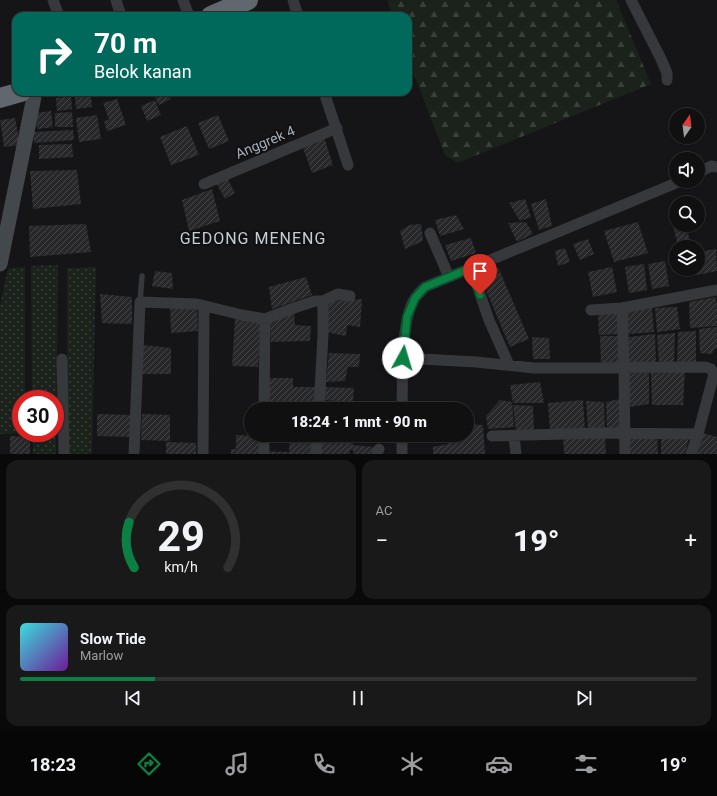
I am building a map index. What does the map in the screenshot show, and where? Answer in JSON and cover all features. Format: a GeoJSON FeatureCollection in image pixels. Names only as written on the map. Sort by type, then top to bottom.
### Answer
{"type":"FeatureCollection","features":[{"type":"Feature","properties":{"kind":"highway"},"geometry":{"type":"LineString","coordinates":[[217,12],[228,4],[248,0]]}},
{"type":"Feature","properties":{"kind":"highway"},"geometry":{"type":"LineString","coordinates":[[0,98],[12,95]]}},
{"type":"Feature","properties":{"kind":"street"},"geometry":{"type":"LineString","coordinates":[[53,0],[58,12]]}},
{"type":"Feature","properties":{"kind":"street"},"geometry":{"type":"LineString","coordinates":[[116,0],[120,12]]}},
{"type":"Feature","properties":{"kind":"street"},"geometry":{"type":"LineString","coordinates":[[183,0],[188,12]]}},
{"type":"Feature","properties":{"kind":"street"},"geometry":{"type":"LineString","coordinates":[[293,0],[297,12]]}},
{"type":"Feature","properties":{"kind":"street"},"geometry":{"type":"LineString","coordinates":[[631,0],[661,59],[667,73],[667,80]]}},
{"type":"Feature","properties":{"kind":"street"},"geometry":{"type":"LineString","coordinates":[[0,264],[34,96]]}},
{"type":"Feature","properties":{"kind":"street"},"geometry":{"type":"LineString","coordinates":[[325,96],[348,165]]}},
{"type":"Feature","properties":{"kind":"street","name":"Anggrek 4"},"geometry":{"type":"LineString","coordinates":[[204,184],[337,128]]}},
{"type":"Feature","properties":{"kind":"street"},"geometry":{"type":"LineString","coordinates":[[705,169],[711,166],[717,166]]}},
{"type":"Feature","properties":{"kind":"street"},"geometry":{"type":"LineString","coordinates":[[402,402],[403,358],[407,317],[415,298],[425,287],[669,186]]}},
{"type":"Feature","properties":{"kind":"street"},"geometry":{"type":"LineString","coordinates":[[430,233],[449,277]]}},
{"type":"Feature","properties":{"kind":"street"},"geometry":{"type":"LineString","coordinates":[[471,268],[489,320],[509,365]]}},
{"type":"Feature","properties":{"kind":"street"},"geometry":{"type":"LineString","coordinates":[[591,310],[622,308],[717,290]]}},
{"type":"Feature","properties":{"kind":"street"},"geometry":{"type":"LineString","coordinates":[[134,454],[140,302],[197,304],[204,307],[265,319],[315,301],[322,301],[338,294],[350,296]]}},
{"type":"Feature","properties":{"kind":"street"},"geometry":{"type":"LineString","coordinates":[[319,402],[323,335],[322,301]]}},
{"type":"Feature","properties":{"kind":"street"},"geometry":{"type":"LineString","coordinates":[[204,307],[204,454]]}},
{"type":"Feature","properties":{"kind":"street"},"geometry":{"type":"LineString","coordinates":[[622,308],[625,454]]}},
{"type":"Feature","properties":{"kind":"street"},"geometry":{"type":"LineString","coordinates":[[264,402],[265,319]]}},
{"type":"Feature","properties":{"kind":"street"},"geometry":{"type":"LineString","coordinates":[[403,358],[476,362],[534,368],[698,366],[711,369],[714,374],[698,434],[691,454]]}},
{"type":"Feature","properties":{"kind":"street"},"geometry":{"type":"LineString","coordinates":[[62,360],[64,454]]}},
{"type":"Feature","properties":{"kind":"street"},"geometry":{"type":"LineString","coordinates":[[492,436],[624,433],[698,434]]}},
{"type":"Feature","properties":{"kind":"street"},"geometry":{"type":"LineString","coordinates":[[514,436],[516,454]]}},
{"type":"Feature","properties":{"kind":"street"},"geometry":{"type":"LineString","coordinates":[[264,442],[264,454]]}},
{"type":"Feature","properties":{"kind":"street"},"geometry":{"type":"LineString","coordinates":[[316,454],[317,442]]}},
{"type":"Feature","properties":{"kind":"street"},"geometry":{"type":"LineString","coordinates":[[402,442],[402,454]]}},
{"type":"Feature","properties":{"kind":"lane"},"geometry":{"type":"LineString","coordinates":[[140,302],[142,276]]}},
{"type":"Feature","properties":{"kind":"green space"},"geometry":{"type":"Polygon","coordinates":[[[387,0],[616,0],[651,84],[457,163],[445,155],[412,69],[412,12],[392,12],[387,0]]]}},
{"type":"Feature","properties":{"kind":"green space"},"geometry":{"type":"Polygon","coordinates":[[[58,265],[57,390],[32,390],[31,266],[58,265]]]}},
{"type":"Feature","properties":{"kind":"green space"},"geometry":{"type":"Polygon","coordinates":[[[25,267],[25,390],[12,390],[12,433],[0,434],[0,305],[8,268],[25,267]]]}},
{"type":"Feature","properties":{"kind":"green space"},"geometry":{"type":"Polygon","coordinates":[[[96,267],[92,454],[67,454],[67,268],[96,267]]]}},
{"type":"Feature","properties":{"kind":"green space"},"geometry":{"type":"Polygon","coordinates":[[[33,442],[56,442],[56,454],[33,454],[33,442]]]}},
{"type":"Feature","properties":{"kind":"building"},"geometry":{"type":"Polygon","coordinates":[[[71,96],[72,109],[57,111],[56,98],[71,96]]]}},
{"type":"Feature","properties":{"kind":"building"},"geometry":{"type":"Polygon","coordinates":[[[91,96],[92,107],[76,109],[75,97],[91,96]]]}},
{"type":"Feature","properties":{"kind":"building"},"geometry":{"type":"Polygon","coordinates":[[[154,96],[169,96],[171,99],[159,105],[154,96]]]}},
{"type":"Feature","properties":{"kind":"building"},"geometry":{"type":"Polygon","coordinates":[[[117,99],[126,125],[107,131],[104,121],[109,120],[103,103],[117,99]]]}},
{"type":"Feature","properties":{"kind":"building"},"geometry":{"type":"Polygon","coordinates":[[[155,100],[161,115],[147,121],[141,106],[155,100]]]}},
{"type":"Feature","properties":{"kind":"building"},"geometry":{"type":"Polygon","coordinates":[[[51,111],[53,127],[37,129],[35,113],[51,111]]]}},
{"type":"Feature","properties":{"kind":"building"},"geometry":{"type":"Polygon","coordinates":[[[72,112],[73,127],[55,127],[55,113],[72,112]]]}},
{"type":"Feature","properties":{"kind":"building"},"geometry":{"type":"Polygon","coordinates":[[[97,115],[101,139],[79,142],[76,118],[97,115]]]}},
{"type":"Feature","properties":{"kind":"building"},"geometry":{"type":"Polygon","coordinates":[[[218,115],[229,141],[209,149],[198,123],[218,115]]]}},
{"type":"Feature","properties":{"kind":"building"},"geometry":{"type":"Polygon","coordinates":[[[15,118],[20,145],[4,147],[0,120],[15,118]]]}},
{"type":"Feature","properties":{"kind":"building"},"geometry":{"type":"Polygon","coordinates":[[[187,126],[199,155],[171,165],[160,137],[187,126]]]}},
{"type":"Feature","properties":{"kind":"building"},"geometry":{"type":"Polygon","coordinates":[[[73,130],[74,140],[34,143],[33,132],[73,130]]]}},
{"type":"Feature","properties":{"kind":"building"},"geometry":{"type":"Polygon","coordinates":[[[324,137],[333,165],[312,173],[302,145],[324,137]]]}},
{"type":"Feature","properties":{"kind":"building"},"geometry":{"type":"Polygon","coordinates":[[[72,144],[73,157],[39,159],[39,145],[72,144]]]}},
{"type":"Feature","properties":{"kind":"building"},"geometry":{"type":"Polygon","coordinates":[[[77,170],[81,204],[33,209],[30,171],[77,170]]]}},
{"type":"Feature","properties":{"kind":"building"},"geometry":{"type":"Polygon","coordinates":[[[227,177],[235,193],[225,199],[216,183],[227,177]]]}},
{"type":"Feature","properties":{"kind":"building"},"geometry":{"type":"Polygon","coordinates":[[[212,189],[220,221],[189,231],[182,200],[212,189]]]}},
{"type":"Feature","properties":{"kind":"building"},"geometry":{"type":"Polygon","coordinates":[[[525,199],[531,217],[520,221],[509,203],[525,199]]]}},
{"type":"Feature","properties":{"kind":"building"},"geometry":{"type":"Polygon","coordinates":[[[546,199],[552,226],[539,230],[531,204],[546,199]]]}},
{"type":"Feature","properties":{"kind":"building"},"geometry":{"type":"Polygon","coordinates":[[[456,215],[464,229],[440,236],[435,220],[456,215]]]}},
{"type":"Feature","properties":{"kind":"building"},"geometry":{"type":"Polygon","coordinates":[[[526,222],[533,234],[517,242],[508,223],[526,222]]]}},
{"type":"Feature","properties":{"kind":"building"},"geometry":{"type":"Polygon","coordinates":[[[638,222],[648,253],[614,262],[604,231],[638,222]]]}},
{"type":"Feature","properties":{"kind":"building"},"geometry":{"type":"Polygon","coordinates":[[[86,224],[91,252],[30,257],[29,226],[86,224]]]}},
{"type":"Feature","properties":{"kind":"building"},"geometry":{"type":"Polygon","coordinates":[[[421,224],[423,241],[405,249],[400,231],[409,225],[421,224]]]}},
{"type":"Feature","properties":{"kind":"building"},"geometry":{"type":"Polygon","coordinates":[[[675,232],[688,232],[690,240],[677,240],[675,232]]]}},
{"type":"Feature","properties":{"kind":"building"},"geometry":{"type":"Polygon","coordinates":[[[471,238],[476,253],[451,261],[445,245],[471,238]]]}},
{"type":"Feature","properties":{"kind":"building"},"geometry":{"type":"Polygon","coordinates":[[[588,239],[594,254],[580,260],[573,244],[588,239]]]}},
{"type":"Feature","properties":{"kind":"building"},"geometry":{"type":"Polygon","coordinates":[[[565,248],[570,262],[558,266],[555,251],[565,248]]]}},
{"type":"Feature","properties":{"kind":"building"},"geometry":{"type":"Polygon","coordinates":[[[716,249],[717,271],[705,273],[705,251],[716,249]]]}},
{"type":"Feature","properties":{"kind":"building"},"geometry":{"type":"Polygon","coordinates":[[[665,261],[669,286],[652,289],[648,264],[665,261]]]}},
{"type":"Feature","properties":{"kind":"building"},"geometry":{"type":"Polygon","coordinates":[[[644,264],[647,290],[629,293],[625,267],[644,264]]]}},
{"type":"Feature","properties":{"kind":"building"},"geometry":{"type":"Polygon","coordinates":[[[498,267],[529,339],[510,347],[479,274],[498,267]]]}},
{"type":"Feature","properties":{"kind":"building"},"geometry":{"type":"Polygon","coordinates":[[[612,267],[617,292],[593,297],[588,272],[612,267]]]}},
{"type":"Feature","properties":{"kind":"building"},"geometry":{"type":"Polygon","coordinates":[[[155,271],[172,273],[173,289],[152,286],[155,271]]]}},
{"type":"Feature","properties":{"kind":"building"},"geometry":{"type":"Polygon","coordinates":[[[306,277],[312,295],[272,309],[269,287],[306,277]]]}},
{"type":"Feature","properties":{"kind":"building"},"geometry":{"type":"Polygon","coordinates":[[[100,294],[132,297],[132,324],[102,323],[100,294]]]}},
{"type":"Feature","properties":{"kind":"building"},"geometry":{"type":"Polygon","coordinates":[[[715,297],[717,304],[717,326],[690,328],[689,302],[715,297]]]}},
{"type":"Feature","properties":{"kind":"building"},"geometry":{"type":"Polygon","coordinates":[[[362,299],[360,327],[347,325],[346,336],[325,332],[325,301],[362,299]]]}},
{"type":"Feature","properties":{"kind":"building"},"geometry":{"type":"Polygon","coordinates":[[[170,307],[197,307],[198,331],[171,333],[170,307]]]}},
{"type":"Feature","properties":{"kind":"building"},"geometry":{"type":"Polygon","coordinates":[[[652,307],[654,332],[628,334],[626,310],[652,307]]]}},
{"type":"Feature","properties":{"kind":"building"},"geometry":{"type":"Polygon","coordinates":[[[677,307],[680,329],[657,332],[655,308],[677,307]]]}},
{"type":"Feature","properties":{"kind":"building"},"geometry":{"type":"Polygon","coordinates":[[[619,311],[620,334],[599,335],[598,312],[619,311]]]}},
{"type":"Feature","properties":{"kind":"building"},"geometry":{"type":"Polygon","coordinates":[[[294,312],[295,325],[311,326],[310,341],[271,342],[270,320],[294,312]]]}},
{"type":"Feature","properties":{"kind":"building"},"geometry":{"type":"Polygon","coordinates":[[[235,319],[261,322],[258,367],[232,366],[235,319]]]}},
{"type":"Feature","properties":{"kind":"building"},"geometry":{"type":"Polygon","coordinates":[[[717,327],[717,348],[714,349],[712,354],[700,353],[699,329],[717,327]]]}},
{"type":"Feature","properties":{"kind":"building"},"geometry":{"type":"Polygon","coordinates":[[[696,331],[696,363],[677,364],[678,332],[696,331]]]}},
{"type":"Feature","properties":{"kind":"building"},"geometry":{"type":"Polygon","coordinates":[[[675,333],[674,364],[659,364],[657,335],[675,333]]]}},
{"type":"Feature","properties":{"kind":"building"},"geometry":{"type":"Polygon","coordinates":[[[655,334],[656,364],[629,365],[628,337],[655,334]]]}},
{"type":"Feature","properties":{"kind":"building"},"geometry":{"type":"Polygon","coordinates":[[[600,336],[620,336],[620,365],[601,365],[600,336]]]}},
{"type":"Feature","properties":{"kind":"building"},"geometry":{"type":"Polygon","coordinates":[[[532,337],[549,338],[550,359],[533,359],[532,337]]]}},
{"type":"Feature","properties":{"kind":"building"},"geometry":{"type":"Polygon","coordinates":[[[143,345],[171,348],[171,374],[142,374],[143,345]]]}},
{"type":"Feature","properties":{"kind":"building"},"geometry":{"type":"Polygon","coordinates":[[[329,353],[360,354],[359,367],[348,367],[345,381],[326,382],[329,353]]]}},
{"type":"Feature","properties":{"kind":"building"},"geometry":{"type":"Polygon","coordinates":[[[685,370],[683,405],[652,405],[651,373],[685,370]]]}},
{"type":"Feature","properties":{"kind":"building"},"geometry":{"type":"Polygon","coordinates":[[[629,373],[649,373],[649,404],[629,407],[629,373]]]}},
{"type":"Feature","properties":{"kind":"building"},"geometry":{"type":"Polygon","coordinates":[[[269,378],[293,378],[293,387],[315,387],[314,402],[269,402],[269,378]]]}},
{"type":"Feature","properties":{"kind":"building"},"geometry":{"type":"Polygon","coordinates":[[[540,382],[544,403],[513,403],[510,385],[540,382]]]}},
{"type":"Feature","properties":{"kind":"building"},"geometry":{"type":"Polygon","coordinates":[[[325,387],[354,388],[353,402],[324,400],[325,387]]]}},
{"type":"Feature","properties":{"kind":"building"},"geometry":{"type":"Polygon","coordinates":[[[620,399],[621,429],[607,429],[606,402],[620,399]]]}},
{"type":"Feature","properties":{"kind":"building"},"geometry":{"type":"Polygon","coordinates":[[[500,400],[512,402],[514,427],[488,429],[486,416],[500,400]]]}},
{"type":"Feature","properties":{"kind":"building"},"geometry":{"type":"Polygon","coordinates":[[[583,400],[585,431],[550,430],[548,403],[583,400]]]}},
{"type":"Feature","properties":{"kind":"building"},"geometry":{"type":"Polygon","coordinates":[[[586,401],[604,402],[605,429],[588,429],[586,401]]]}},
{"type":"Feature","properties":{"kind":"building"},"geometry":{"type":"Polygon","coordinates":[[[513,405],[533,406],[534,430],[516,432],[513,405]]]}},
{"type":"Feature","properties":{"kind":"building"},"geometry":{"type":"Polygon","coordinates":[[[97,414],[131,415],[130,437],[97,436],[97,414]]]}},
{"type":"Feature","properties":{"kind":"building"},"geometry":{"type":"Polygon","coordinates":[[[142,414],[170,415],[170,441],[141,440],[142,414]]]}},
{"type":"Feature","properties":{"kind":"building"},"geometry":{"type":"Polygon","coordinates":[[[474,424],[483,425],[485,454],[433,454],[433,447],[448,444],[448,442],[474,442],[474,424]]]}},
{"type":"Feature","properties":{"kind":"building"},"geometry":{"type":"Polygon","coordinates":[[[703,433],[717,437],[717,454],[696,454],[703,433]]]}},
{"type":"Feature","properties":{"kind":"building"},"geometry":{"type":"Polygon","coordinates":[[[236,435],[244,435],[244,442],[259,442],[259,454],[231,454],[231,449],[236,449],[236,435]]]}},
{"type":"Feature","properties":{"kind":"building"},"geometry":{"type":"Polygon","coordinates":[[[10,436],[12,436],[12,442],[30,442],[30,454],[10,454],[10,436]]]}},
{"type":"Feature","properties":{"kind":"building"},"geometry":{"type":"Polygon","coordinates":[[[605,436],[606,454],[564,454],[563,437],[605,436]]]}},
{"type":"Feature","properties":{"kind":"building"},"geometry":{"type":"Polygon","coordinates":[[[657,436],[658,454],[628,454],[627,437],[657,436]]]}},
{"type":"Feature","properties":{"kind":"building"},"geometry":{"type":"Polygon","coordinates":[[[661,437],[689,437],[685,454],[661,454],[661,437]]]}},
{"type":"Feature","properties":{"kind":"building"},"geometry":{"type":"Polygon","coordinates":[[[166,442],[196,443],[196,454],[166,454],[166,442]]]}},
{"type":"Feature","properties":{"kind":"building"},"geometry":{"type":"Polygon","coordinates":[[[290,442],[314,442],[314,454],[266,454],[266,451],[289,452],[290,442]]]}},
{"type":"Feature","properties":{"kind":"building"},"geometry":{"type":"Polygon","coordinates":[[[321,442],[353,442],[353,445],[374,447],[374,454],[353,454],[353,450],[350,450],[350,454],[320,454],[321,442]]]}},
{"type":"Feature","properties":{"kind":"district","name":"GEDONG MENENG"},"geometry":{"type":"Point","coordinates":[253,238]}},
{"type":"Feature","properties":{"kind":"route"},"geometry":{"type":"LineString","coordinates":[[403,358],[407,317],[415,298],[425,287],[471,268],[480,295]]}}]}
